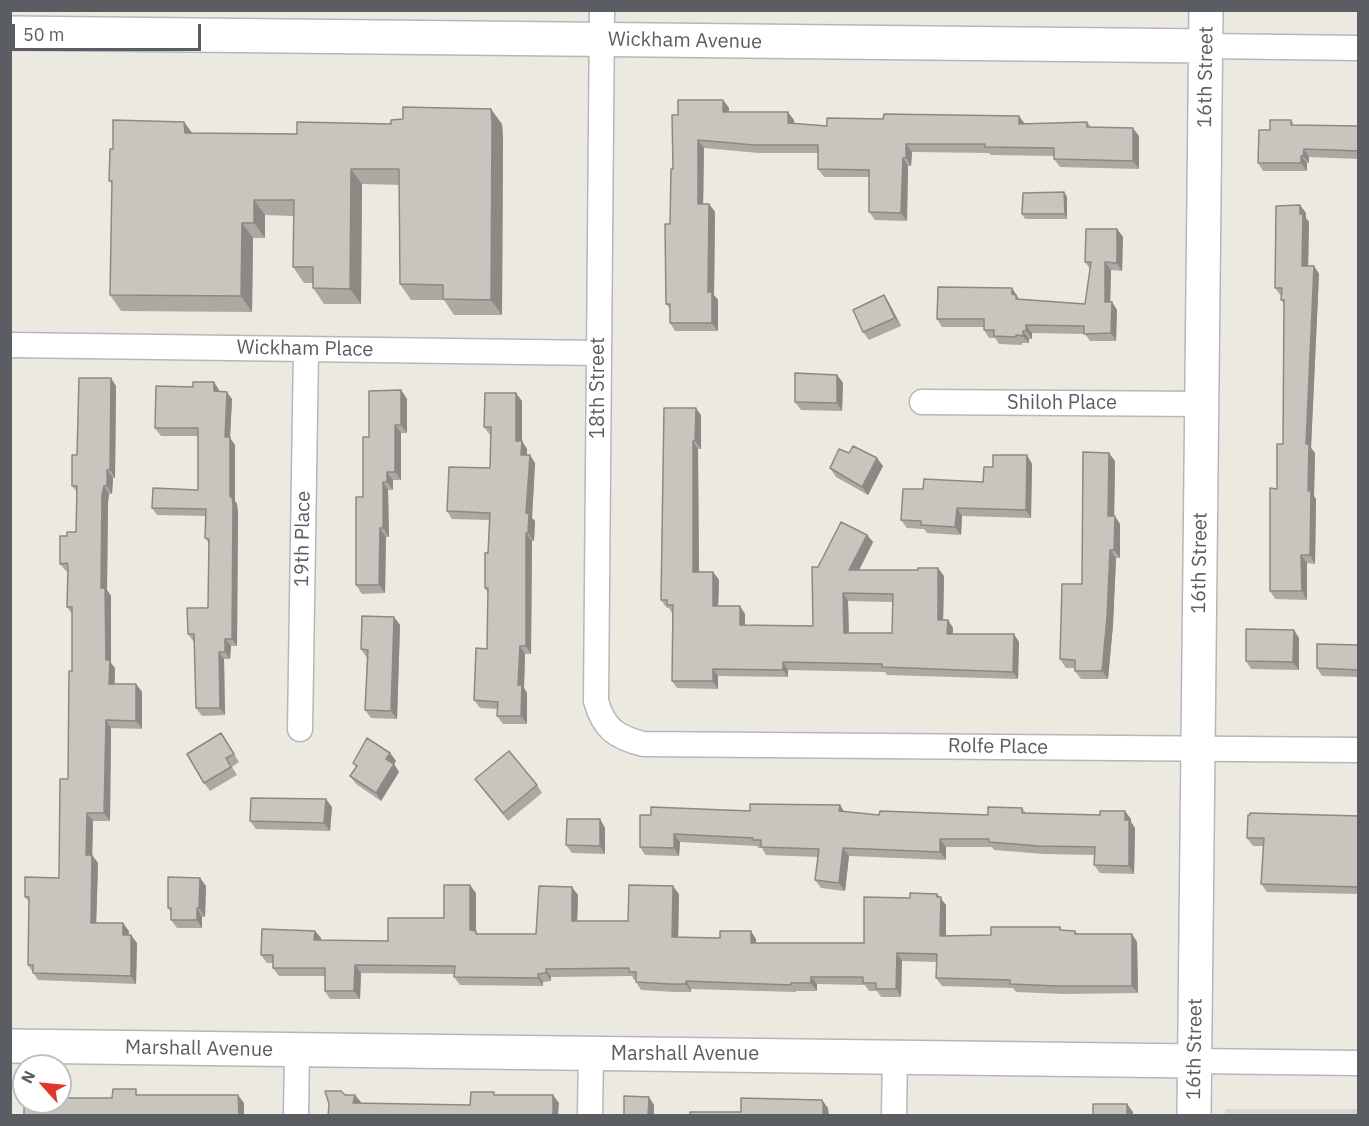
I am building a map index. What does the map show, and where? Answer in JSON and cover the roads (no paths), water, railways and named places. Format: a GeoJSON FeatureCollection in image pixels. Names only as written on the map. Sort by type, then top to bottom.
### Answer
{"type":"FeatureCollection","features":[{"type":"Feature","properties":{"kind":"street","name":"16th Street"},"geometry":{"type":"LineString","coordinates":[[1194,1116],[1206,10]]}},
{"type":"Feature","properties":{"kind":"street","name":"Wickham Avenue"},"geometry":{"type":"LineString","coordinates":[[10,33],[602,25],[1206,46],[1359,48]]}},
{"type":"Feature","properties":{"kind":"street","name":"18th Street"},"geometry":{"type":"LineString","coordinates":[[602,25],[596,701],[601,718],[612,731],[626,739],[638,742]]}},
{"type":"Feature","properties":{"kind":"street","name":"Wickham Place"},"geometry":{"type":"LineString","coordinates":[[10,345],[599,353]]}},
{"type":"Feature","properties":{"kind":"street","name":"19th Place"},"geometry":{"type":"LineString","coordinates":[[300,729],[306,349]]}},
{"type":"Feature","properties":{"kind":"street","name":"Shiloh Place"},"geometry":{"type":"LineString","coordinates":[[922,402],[1202,404]]}},
{"type":"Feature","properties":{"kind":"street","name":"Rolfe Place"},"geometry":{"type":"LineString","coordinates":[[638,742],[1359,750]]}},
{"type":"Feature","properties":{"kind":"street","name":"Marshall Avenue"},"geometry":{"type":"LineString","coordinates":[[10,1046],[1359,1063]]}},
{"type":"Feature","properties":{"kind":"street"},"geometry":{"type":"LineString","coordinates":[[296,1116],[297,1051]]}},
{"type":"Feature","properties":{"kind":"street"},"geometry":{"type":"LineString","coordinates":[[590,1116],[591,1054]]}},
{"type":"Feature","properties":{"kind":"street"},"geometry":{"type":"LineString","coordinates":[[894,1116],[895,1056]]}}]}
